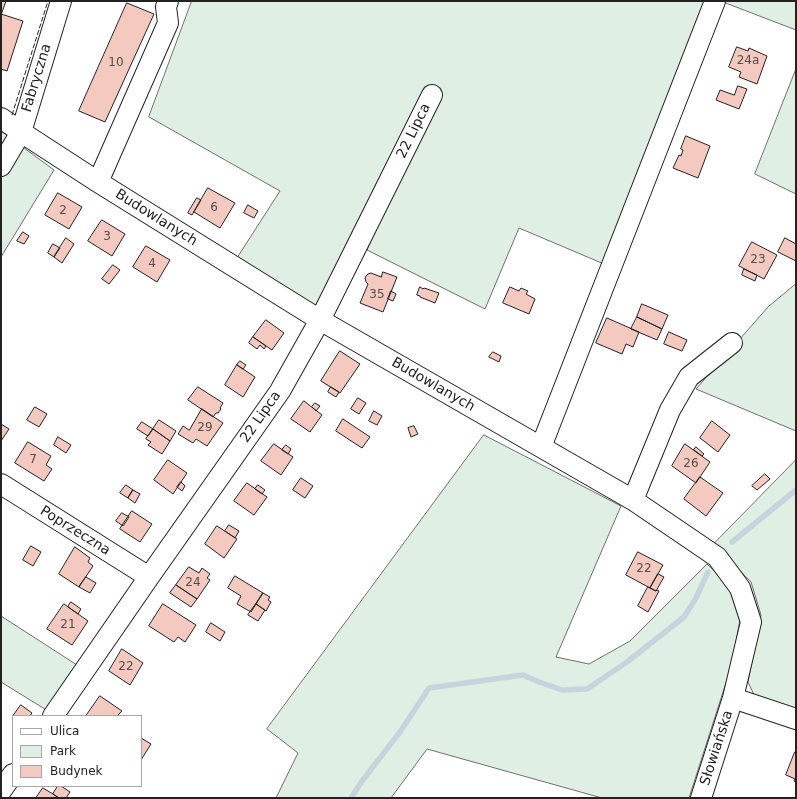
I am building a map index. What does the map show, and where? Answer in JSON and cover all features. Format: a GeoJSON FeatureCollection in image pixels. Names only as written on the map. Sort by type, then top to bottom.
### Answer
{"type":"FeatureCollection","features":[{"type":"Feature","properties":{"kind":"street","name":"Fabryczna"},"geometry":{"type":"LineString","coordinates":[[1,118],[21,132],[61,1]]}},
{"type":"Feature","properties":{"kind":"street"},"geometry":{"type":"LineString","coordinates":[[541,447],[715,1]]}},
{"type":"Feature","properties":{"kind":"street"},"geometry":{"type":"LineString","coordinates":[[98,182],[168,23],[162,3]]}},
{"type":"Feature","properties":{"kind":"street","name":"22 Lipca"},"geometry":{"type":"LineString","coordinates":[[54,715],[280,391],[320,320],[432,95]]}},
{"type":"Feature","properties":{"kind":"street"},"geometry":{"type":"LineString","coordinates":[[1,166],[21,132]]}},
{"type":"Feature","properties":{"kind":"street","name":"Budowlanych"},"geometry":{"type":"LineString","coordinates":[[21,132],[98,182],[320,320],[633,500],[717,557],[740,588],[751,622],[733,698]]}},
{"type":"Feature","properties":{"kind":"street"},"geometry":{"type":"LineString","coordinates":[[633,500],[670,410],[689,377],[732,343]]}},
{"type":"Feature","properties":{"kind":"street","name":"Poprzeczna"},"geometry":{"type":"LineString","coordinates":[[1,484],[149,577]]}},
{"type":"Feature","properties":{"kind":"street"},"geometry":{"type":"LineString","coordinates":[[733,698],[796,719]]}},
{"type":"Feature","properties":{"kind":"street","name":"Słowiańska"},"geometry":{"type":"LineString","coordinates":[[701,798],[733,698]]}},
{"type":"Feature","properties":{"kind":"street"},"geometry":{"type":"LineString","coordinates":[[1,791],[12,775]]}},
{"type":"Feature","properties":{"kind":"green space"},"geometry":{"type":"Polygon","coordinates":[[[192,1],[706,1],[604,264],[519,228],[485,309],[367,250],[397,180],[318,312],[235,261],[280,191],[149,117],[192,1]]]}},
{"type":"Feature","properties":{"kind":"green space"},"geometry":{"type":"Polygon","coordinates":[[[796,1],[796,30],[723,2],[796,1]]]}},
{"type":"Feature","properties":{"kind":"green space"},"geometry":{"type":"Polygon","coordinates":[[[796,69],[796,194],[755,174],[796,69]]]}},
{"type":"Feature","properties":{"kind":"green space"},"geometry":{"type":"Polygon","coordinates":[[[1,131],[54,170],[1,257],[1,131]]]}},
{"type":"Feature","properties":{"kind":"green space"},"geometry":{"type":"Polygon","coordinates":[[[796,284],[796,431],[696,389],[768,307],[796,284]]]}},
{"type":"Feature","properties":{"kind":"green space"},"geometry":{"type":"Polygon","coordinates":[[[484,435],[621,506],[556,657],[589,664],[630,641],[707,564],[729,585],[740,619],[732,664],[689,798],[602,798],[427,749],[391,798],[276,798],[298,753],[267,729],[484,435]]]}},
{"type":"Feature","properties":{"kind":"green space"},"geometry":{"type":"Polygon","coordinates":[[[796,460],[796,712],[756,699],[748,682],[761,615],[751,582],[714,544],[796,460]]]}},
{"type":"Feature","properties":{"kind":"green space"},"geometry":{"type":"Polygon","coordinates":[[[1,616],[77,665],[48,711],[1,682],[1,616]]]}},
{"type":"Feature","properties":{"kind":"building"},"geometry":{"type":"Polygon","coordinates":[[[1,1],[6,1],[1,15],[1,1]]]}},
{"type":"Feature","properties":{"kind":"building"},"geometry":{"type":"Polygon","coordinates":[[[127,3],[154,14],[105,122],[79,111],[127,3]]]}},
{"type":"Feature","properties":{"kind":"building"},"geometry":{"type":"Polygon","coordinates":[[[1,14],[23,21],[7,71],[1,69],[1,14]]]}},
{"type":"Feature","properties":{"kind":"building"},"geometry":{"type":"Polygon","coordinates":[[[737,47],[748,51],[749,48],[767,56],[757,84],[739,77],[741,72],[729,67],[737,47]]]}},
{"type":"Feature","properties":{"kind":"building"},"geometry":{"type":"Polygon","coordinates":[[[738,86],[747,89],[739,109],[716,100],[720,90],[734,95],[738,86]]]}},
{"type":"Feature","properties":{"kind":"building"},"geometry":{"type":"Polygon","coordinates":[[[686,136],[710,146],[698,178],[673,168],[679,155],[681,156],[683,150],[681,149],[686,136]]]}},
{"type":"Feature","properties":{"kind":"building"},"geometry":{"type":"Polygon","coordinates":[[[208,188],[235,203],[220,228],[194,212],[208,188]]]}},
{"type":"Feature","properties":{"kind":"building"},"geometry":{"type":"Polygon","coordinates":[[[58,193],[82,207],[69,229],[45,215],[58,193]]]}},
{"type":"Feature","properties":{"kind":"building"},"geometry":{"type":"Polygon","coordinates":[[[197,198],[201,200],[192,215],[188,213],[197,198]]]}},
{"type":"Feature","properties":{"kind":"building"},"geometry":{"type":"Polygon","coordinates":[[[248,205],[258,211],[254,218],[244,213],[248,205]]]}},
{"type":"Feature","properties":{"kind":"building"},"geometry":{"type":"Polygon","coordinates":[[[102,220],[125,234],[112,256],[88,241],[102,220]]]}},
{"type":"Feature","properties":{"kind":"building"},"geometry":{"type":"Polygon","coordinates":[[[23,232],[29,236],[24,244],[17,241],[23,232]]]}},
{"type":"Feature","properties":{"kind":"building"},"geometry":{"type":"Polygon","coordinates":[[[66,238],[74,244],[62,263],[54,257],[66,238]]]}},
{"type":"Feature","properties":{"kind":"building"},"geometry":{"type":"Polygon","coordinates":[[[785,238],[796,244],[796,261],[778,252],[785,238]]]}},
{"type":"Feature","properties":{"kind":"building"},"geometry":{"type":"Polygon","coordinates":[[[752,242],[777,255],[764,279],[739,266],[752,242]]]}},
{"type":"Feature","properties":{"kind":"building"},"geometry":{"type":"Polygon","coordinates":[[[53,244],[60,248],[54,257],[48,253],[53,244]]]}},
{"type":"Feature","properties":{"kind":"building"},"geometry":{"type":"Polygon","coordinates":[[[146,246],[170,260],[157,282],[133,267],[146,246]]]}},
{"type":"Feature","properties":{"kind":"building"},"geometry":{"type":"Polygon","coordinates":[[[113,265],[120,270],[109,284],[102,279],[113,265]]]}},
{"type":"Feature","properties":{"kind":"building"},"geometry":{"type":"Polygon","coordinates":[[[744,269],[757,275],[755,281],[742,275],[744,269]]]}},
{"type":"Feature","properties":{"kind":"building"},"geometry":{"type":"Polygon","coordinates":[[[383,272],[397,277],[383,312],[360,303],[368,284],[365,278],[366,276],[371,273],[381,277],[383,272]]]}},
{"type":"Feature","properties":{"kind":"building"},"geometry":{"type":"Polygon","coordinates":[[[420,287],[439,293],[435,303],[417,295],[420,287]]]}},
{"type":"Feature","properties":{"kind":"building"},"geometry":{"type":"Polygon","coordinates":[[[510,287],[519,291],[521,288],[528,291],[526,294],[535,299],[529,314],[503,303],[510,287]]]}},
{"type":"Feature","properties":{"kind":"building"},"geometry":{"type":"Polygon","coordinates":[[[391,291],[396,294],[393,301],[388,299],[391,291]]]}},
{"type":"Feature","properties":{"kind":"building"},"geometry":{"type":"Polygon","coordinates":[[[642,304],[668,315],[662,329],[637,317],[642,304]]]}},
{"type":"Feature","properties":{"kind":"building"},"geometry":{"type":"Polygon","coordinates":[[[637,317],[662,329],[657,340],[631,329],[637,317]]]}},
{"type":"Feature","properties":{"kind":"building"},"geometry":{"type":"Polygon","coordinates":[[[607,318],[639,332],[633,347],[626,344],[622,354],[596,343],[607,318]]]}},
{"type":"Feature","properties":{"kind":"building"},"geometry":{"type":"Polygon","coordinates":[[[266,320],[284,333],[272,350],[253,337],[266,320]]]}},
{"type":"Feature","properties":{"kind":"building"},"geometry":{"type":"Polygon","coordinates":[[[669,332],[687,340],[682,351],[664,344],[669,332]]]}},
{"type":"Feature","properties":{"kind":"building"},"geometry":{"type":"Polygon","coordinates":[[[253,337],[266,346],[264,349],[260,345],[257,349],[249,343],[253,337]]]}},
{"type":"Feature","properties":{"kind":"building"},"geometry":{"type":"Polygon","coordinates":[[[340,351],[360,364],[340,393],[321,381],[340,351]]]}},
{"type":"Feature","properties":{"kind":"building"},"geometry":{"type":"Polygon","coordinates":[[[493,352],[501,356],[499,362],[489,357],[493,352]]]}},
{"type":"Feature","properties":{"kind":"building"},"geometry":{"type":"Polygon","coordinates":[[[240,361],[246,365],[243,369],[237,365],[240,361]]]}},
{"type":"Feature","properties":{"kind":"building"},"geometry":{"type":"Polygon","coordinates":[[[237,365],[255,377],[243,397],[225,385],[237,365]]]}},
{"type":"Feature","properties":{"kind":"building"},"geometry":{"type":"Polygon","coordinates":[[[198,387],[223,403],[220,408],[221,409],[213,417],[188,400],[198,387]]]}},
{"type":"Feature","properties":{"kind":"building"},"geometry":{"type":"Polygon","coordinates":[[[331,387],[339,392],[336,397],[328,392],[331,387]]]}},
{"type":"Feature","properties":{"kind":"building"},"geometry":{"type":"Polygon","coordinates":[[[358,398],[366,403],[359,414],[351,409],[358,398]]]}},
{"type":"Feature","properties":{"kind":"building"},"geometry":{"type":"Polygon","coordinates":[[[304,401],[322,415],[310,432],[291,419],[304,401]]]}},
{"type":"Feature","properties":{"kind":"building"},"geometry":{"type":"Polygon","coordinates":[[[315,403],[320,406],[316,411],[312,407],[315,403]]]}},
{"type":"Feature","properties":{"kind":"building"},"geometry":{"type":"Polygon","coordinates":[[[35,407],[47,414],[39,427],[27,420],[35,407]]]}},
{"type":"Feature","properties":{"kind":"building"},"geometry":{"type":"Polygon","coordinates":[[[202,409],[223,423],[207,446],[196,439],[193,443],[178,434],[183,426],[189,430],[202,409]]]}},
{"type":"Feature","properties":{"kind":"building"},"geometry":{"type":"Polygon","coordinates":[[[374,411],[382,416],[377,425],[369,421],[374,411]]]}},
{"type":"Feature","properties":{"kind":"building"},"geometry":{"type":"Polygon","coordinates":[[[343,419],[370,437],[362,448],[336,431],[343,419]]]}},
{"type":"Feature","properties":{"kind":"building"},"geometry":{"type":"Polygon","coordinates":[[[159,420],[176,431],[170,441],[153,429],[159,420]]]}},
{"type":"Feature","properties":{"kind":"building"},"geometry":{"type":"Polygon","coordinates":[[[712,421],[730,435],[718,452],[700,438],[712,421]]]}},
{"type":"Feature","properties":{"kind":"building"},"geometry":{"type":"Polygon","coordinates":[[[142,422],[153,429],[148,436],[137,429],[142,422]]]}},
{"type":"Feature","properties":{"kind":"building"},"geometry":{"type":"Polygon","coordinates":[[[1,424],[9,429],[1,441],[1,424]]]}},
{"type":"Feature","properties":{"kind":"building"},"geometry":{"type":"Polygon","coordinates":[[[414,426],[418,434],[411,437],[408,428],[414,426]]]}},
{"type":"Feature","properties":{"kind":"building"},"geometry":{"type":"Polygon","coordinates":[[[153,429],[170,441],[162,454],[148,445],[151,442],[146,439],[153,429]]]}},
{"type":"Feature","properties":{"kind":"building"},"geometry":{"type":"Polygon","coordinates":[[[58,437],[71,445],[66,453],[54,445],[58,437]]]}},
{"type":"Feature","properties":{"kind":"building"},"geometry":{"type":"Polygon","coordinates":[[[28,442],[51,456],[46,465],[52,469],[44,481],[15,463],[28,442]]]}},
{"type":"Feature","properties":{"kind":"building"},"geometry":{"type":"Polygon","coordinates":[[[274,444],[293,457],[281,475],[261,461],[274,444]]]}},
{"type":"Feature","properties":{"kind":"building"},"geometry":{"type":"Polygon","coordinates":[[[685,444],[710,462],[696,483],[672,466],[685,444]]]}},
{"type":"Feature","properties":{"kind":"building"},"geometry":{"type":"Polygon","coordinates":[[[286,445],[291,449],[288,454],[282,450],[286,445]]]}},
{"type":"Feature","properties":{"kind":"building"},"geometry":{"type":"Polygon","coordinates":[[[696,447],[704,454],[702,456],[694,450],[696,447]]]}},
{"type":"Feature","properties":{"kind":"building"},"geometry":{"type":"Polygon","coordinates":[[[168,460],[187,473],[173,494],[154,480],[168,460]]]}},
{"type":"Feature","properties":{"kind":"building"},"geometry":{"type":"Polygon","coordinates":[[[765,474],[770,479],[757,490],[752,486],[765,474]]]}},
{"type":"Feature","properties":{"kind":"building"},"geometry":{"type":"Polygon","coordinates":[[[700,477],[723,493],[706,516],[684,499],[700,477]]]}},
{"type":"Feature","properties":{"kind":"building"},"geometry":{"type":"Polygon","coordinates":[[[301,478],[313,486],[305,498],[293,490],[301,478]]]}},
{"type":"Feature","properties":{"kind":"building"},"geometry":{"type":"Polygon","coordinates":[[[181,482],[185,486],[182,491],[177,487],[181,482]]]}},
{"type":"Feature","properties":{"kind":"building"},"geometry":{"type":"Polygon","coordinates":[[[247,483],[267,497],[254,515],[234,501],[247,483]]]}},
{"type":"Feature","properties":{"kind":"building"},"geometry":{"type":"Polygon","coordinates":[[[126,485],[133,490],[128,498],[120,493],[126,485]]]}},
{"type":"Feature","properties":{"kind":"building"},"geometry":{"type":"Polygon","coordinates":[[[258,485],[265,490],[262,494],[255,489],[258,485]]]}},
{"type":"Feature","properties":{"kind":"building"},"geometry":{"type":"Polygon","coordinates":[[[133,490],[140,494],[135,503],[128,498],[133,490]]]}},
{"type":"Feature","properties":{"kind":"building"},"geometry":{"type":"Polygon","coordinates":[[[132,511],[152,524],[140,542],[120,529],[132,511]]]}},
{"type":"Feature","properties":{"kind":"building"},"geometry":{"type":"Polygon","coordinates":[[[122,513],[129,517],[123,526],[116,521],[122,513]]]}},
{"type":"Feature","properties":{"kind":"building"},"geometry":{"type":"Polygon","coordinates":[[[229,525],[239,531],[235,538],[225,531],[229,525]]]}},
{"type":"Feature","properties":{"kind":"building"},"geometry":{"type":"Polygon","coordinates":[[[217,526],[237,539],[224,558],[205,544],[217,526]]]}},
{"type":"Feature","properties":{"kind":"building"},"geometry":{"type":"Polygon","coordinates":[[[31,546],[41,552],[33,566],[23,560],[31,546]]]}},
{"type":"Feature","properties":{"kind":"building"},"geometry":{"type":"Polygon","coordinates":[[[75,547],[90,558],[88,562],[93,566],[79,587],[59,574],[75,547]]]}},
{"type":"Feature","properties":{"kind":"building"},"geometry":{"type":"Polygon","coordinates":[[[638,552],[663,565],[650,588],[626,575],[638,552]]]}},
{"type":"Feature","properties":{"kind":"building"},"geometry":{"type":"Polygon","coordinates":[[[189,567],[199,573],[202,568],[210,574],[207,578],[210,580],[197,599],[176,585],[189,567]]]}},
{"type":"Feature","properties":{"kind":"building"},"geometry":{"type":"Polygon","coordinates":[[[658,574],[664,577],[656,591],[650,588],[658,574]]]}},
{"type":"Feature","properties":{"kind":"building"},"geometry":{"type":"Polygon","coordinates":[[[235,576],[263,593],[251,612],[237,604],[241,596],[228,588],[235,576]]]}},
{"type":"Feature","properties":{"kind":"building"},"geometry":{"type":"Polygon","coordinates":[[[86,577],[96,583],[90,593],[79,587],[86,577]]]}},
{"type":"Feature","properties":{"kind":"building"},"geometry":{"type":"Polygon","coordinates":[[[176,585],[197,599],[191,607],[170,593],[176,585]]]}},
{"type":"Feature","properties":{"kind":"building"},"geometry":{"type":"Polygon","coordinates":[[[648,587],[659,591],[648,612],[638,606],[648,587]]]}},
{"type":"Feature","properties":{"kind":"building"},"geometry":{"type":"Polygon","coordinates":[[[263,593],[270,597],[268,600],[271,602],[266,611],[256,604],[263,593]]]}},
{"type":"Feature","properties":{"kind":"building"},"geometry":{"type":"Polygon","coordinates":[[[71,602],[81,609],[78,614],[68,607],[71,602]]]}},
{"type":"Feature","properties":{"kind":"building"},"geometry":{"type":"Polygon","coordinates":[[[64,604],[88,621],[72,645],[47,629],[64,604]]]}},
{"type":"Feature","properties":{"kind":"building"},"geometry":{"type":"Polygon","coordinates":[[[163,604],[196,625],[185,642],[178,637],[174,642],[149,626],[163,604]]]}},
{"type":"Feature","properties":{"kind":"building"},"geometry":{"type":"Polygon","coordinates":[[[256,604],[265,610],[258,621],[248,615],[256,604]]]}},
{"type":"Feature","properties":{"kind":"building"},"geometry":{"type":"Polygon","coordinates":[[[211,623],[225,632],[220,641],[206,632],[211,623]]]}},
{"type":"Feature","properties":{"kind":"building"},"geometry":{"type":"Polygon","coordinates":[[[122,649],[143,663],[130,685],[109,671],[122,649]]]}},
{"type":"Feature","properties":{"kind":"building"},"geometry":{"type":"Polygon","coordinates":[[[100,696],[122,711],[118,715],[87,715],[100,696]]]}},
{"type":"Feature","properties":{"kind":"building"},"geometry":{"type":"Polygon","coordinates":[[[21,705],[32,713],[31,715],[14,715],[21,705]]]}},
{"type":"Feature","properties":{"kind":"building"},"geometry":{"type":"Polygon","coordinates":[[[142,739],[151,744],[142,758],[142,739]]]}},
{"type":"Feature","properties":{"kind":"building"},"geometry":{"type":"Polygon","coordinates":[[[795,752],[796,782],[794,781],[795,779],[786,775],[795,752]]]}},
{"type":"Feature","properties":{"kind":"building"},"geometry":{"type":"Polygon","coordinates":[[[57,787],[62,787],[70,792],[66,798],[59,798],[53,794],[57,787]]]}},
{"type":"Feature","properties":{"kind":"building"},"geometry":{"type":"Polygon","coordinates":[[[43,788],[53,794],[59,798],[36,798],[43,788]]]}},
{"type":"Feature","properties":{"kind":"waterway"},"geometry":{"type":"LineString","coordinates":[[732,542],[796,490]]}},
{"type":"Feature","properties":{"kind":"waterway"},"geometry":{"type":"LineString","coordinates":[[351,798],[362,781],[400,732],[429,688],[523,675],[562,690],[587,689],[627,662],[684,617],[696,598],[708,572]]}},
{"type":"Feature","properties":{"kind":"fence"},"geometry":{"type":"LineString","coordinates":[[12,115],[48,1]]}}]}
